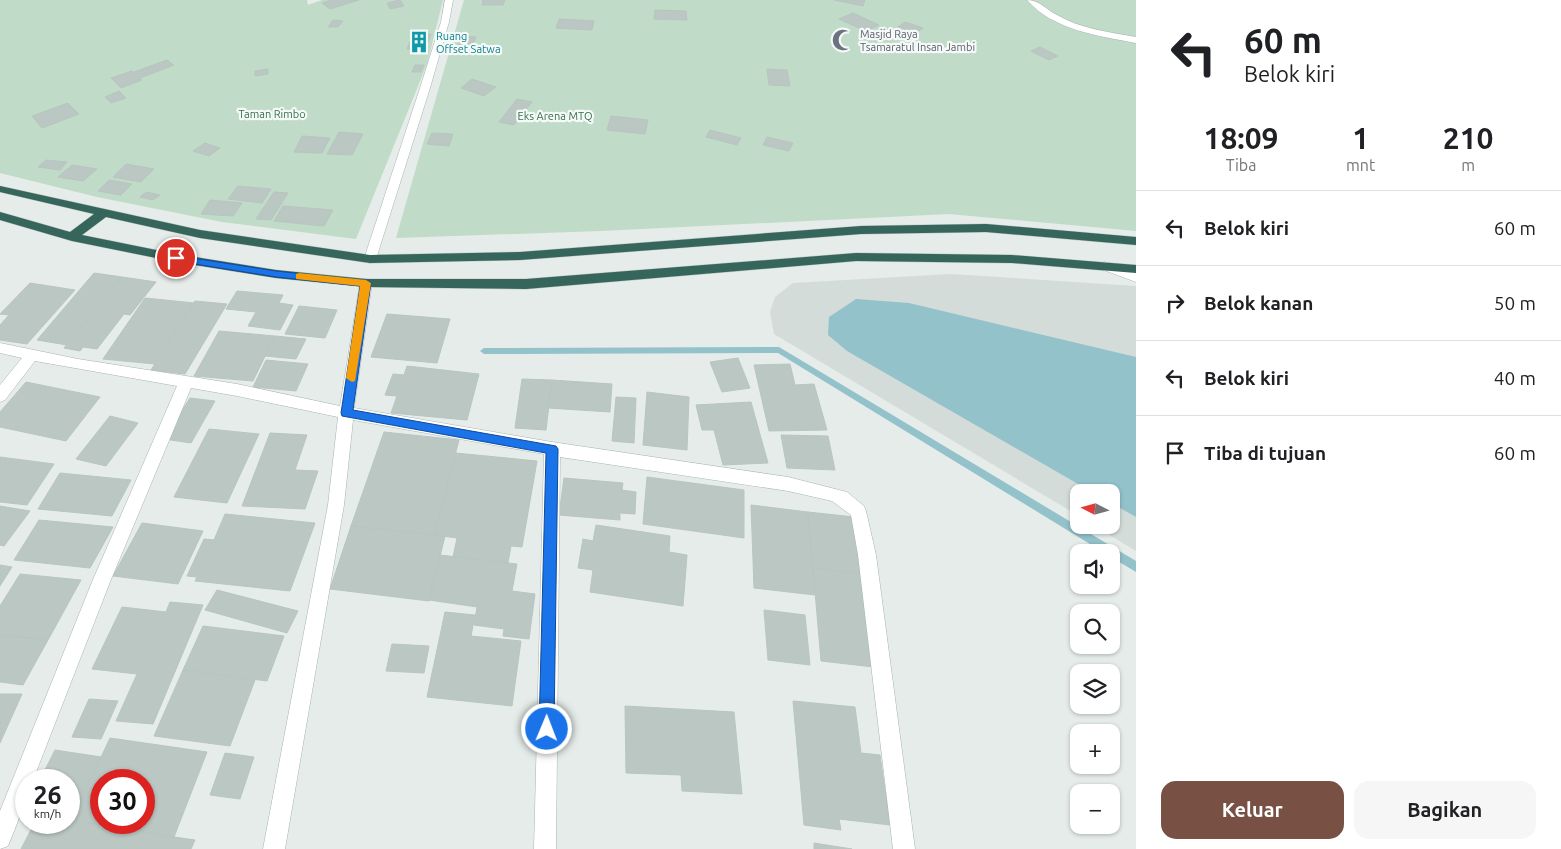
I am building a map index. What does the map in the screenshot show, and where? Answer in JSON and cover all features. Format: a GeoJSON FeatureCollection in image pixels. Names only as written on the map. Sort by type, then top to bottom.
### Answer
{"type":"FeatureCollection","features":[{"type":"Feature","properties":{"kind":"highway"},"geometry":{"type":"LineString","coordinates":[[0,188],[200,234],[370,259],[520,256],[861,230],[986,228],[1136,241]]}},
{"type":"Feature","properties":{"kind":"highway"},"geometry":{"type":"LineString","coordinates":[[72,237],[103,213]]}},
{"type":"Feature","properties":{"kind":"highway"},"geometry":{"type":"LineString","coordinates":[[0,216],[72,237],[176,258],[267,272],[366,283],[526,284],[856,257],[1012,259],[1136,269]]}},
{"type":"Feature","properties":{"kind":"street"},"geometry":{"type":"LineString","coordinates":[[370,259],[428,79],[445,22],[449,0]]}},
{"type":"Feature","properties":{"kind":"street"},"geometry":{"type":"LineString","coordinates":[[1031,0],[1048,14],[1082,29],[1136,40]]}},
{"type":"Feature","properties":{"kind":"street"},"geometry":{"type":"LineString","coordinates":[[1105,266],[1136,278]]}},
{"type":"Feature","properties":{"kind":"street"},"geometry":{"type":"LineString","coordinates":[[274,849],[336,505],[346,413],[366,283]]}},
{"type":"Feature","properties":{"kind":"street"},"geometry":{"type":"LineString","coordinates":[[0,348],[237,390],[346,413],[552,449],[788,484],[832,494],[858,511],[867,555],[904,849]]}},
{"type":"Feature","properties":{"kind":"street"},"geometry":{"type":"LineString","coordinates":[[0,396],[32,355]]}},
{"type":"Feature","properties":{"kind":"street"},"geometry":{"type":"LineString","coordinates":[[0,838],[101,582],[186,382]]}},
{"type":"Feature","properties":{"kind":"street"},"geometry":{"type":"LineString","coordinates":[[545,849],[552,449]]}},
{"type":"Feature","properties":{"kind":"shaded area"},"geometry":{"type":"Polygon","coordinates":[[[951,274],[1136,286],[1136,551],[1108,534],[1120,534],[1120,484],[1070,484],[1070,511],[774,334],[770,312],[775,297],[793,283],[951,274]]]}},
{"type":"Feature","properties":{"kind":"green space","name":"Taman Rimbo"},"geometry":{"type":"Polygon","coordinates":[[[0,0],[307,0],[308,5],[322,0],[443,0],[427,64],[356,239],[222,222],[97,197],[0,173],[0,0]]]}},
{"type":"Feature","properties":{"kind":"green space","name":"Eks Arena MTQ"},"geometry":{"type":"Polygon","coordinates":[[[464,0],[1136,0],[1136,231],[949,214],[601,231],[396,238],[464,0]]]}},
{"type":"Feature","properties":{"kind":"water"},"geometry":{"type":"Polygon","coordinates":[[[856,299],[909,303],[1136,357],[1136,517],[1120,508],[1120,484],[1078,484],[847,351],[828,335],[829,317],[856,299]]]}},
{"type":"Feature","properties":{"kind":"building"},"geometry":{"type":"Polygon","coordinates":[[[331,0],[359,0],[330,9],[322,3],[331,0]]]}},
{"type":"Feature","properties":{"kind":"building"},"geometry":{"type":"Polygon","coordinates":[[[400,0],[404,6],[390,9],[387,3],[400,0]]]}},
{"type":"Feature","properties":{"kind":"building"},"geometry":{"type":"Polygon","coordinates":[[[483,0],[505,0],[503,5],[482,5],[483,0]]]}},
{"type":"Feature","properties":{"kind":"building"},"geometry":{"type":"Polygon","coordinates":[[[834,0],[865,0],[863,6],[834,0]]]}},
{"type":"Feature","properties":{"kind":"building"},"geometry":{"type":"Polygon","coordinates":[[[655,10],[686,11],[687,20],[654,19],[655,10]]]}},
{"type":"Feature","properties":{"kind":"building"},"geometry":{"type":"Polygon","coordinates":[[[853,13],[879,25],[866,31],[839,19],[853,13]]]}},
{"type":"Feature","properties":{"kind":"building"},"geometry":{"type":"Polygon","coordinates":[[[559,19],[594,21],[592,30],[556,28],[559,19]]]}},
{"type":"Feature","properties":{"kind":"building"},"geometry":{"type":"Polygon","coordinates":[[[333,20],[343,21],[338,27],[328,27],[333,20]]]}},
{"type":"Feature","properties":{"kind":"building"},"geometry":{"type":"Polygon","coordinates":[[[905,22],[923,28],[913,35],[895,29],[905,22]]]}},
{"type":"Feature","properties":{"kind":"building","name":"Ruang Offset Satwa"},"geometry":{"type":"Polygon","coordinates":[[[413,34],[431,34],[425,50],[407,49],[413,34]]]}},
{"type":"Feature","properties":{"kind":"building"},"geometry":{"type":"Polygon","coordinates":[[[463,36],[476,37],[472,47],[458,46],[463,36]]]}},
{"type":"Feature","properties":{"kind":"building"},"geometry":{"type":"Polygon","coordinates":[[[1040,47],[1058,56],[1049,60],[1031,51],[1040,47]]]}},
{"type":"Feature","properties":{"kind":"building"},"geometry":{"type":"Polygon","coordinates":[[[167,60],[170,62],[136,74],[134,72],[167,60]]]}},
{"type":"Feature","properties":{"kind":"building"},"geometry":{"type":"Polygon","coordinates":[[[171,63],[174,65],[140,78],[137,75],[171,63]]]}},
{"type":"Feature","properties":{"kind":"building"},"geometry":{"type":"Polygon","coordinates":[[[415,65],[424,65],[421,72],[412,72],[415,65]]]}},
{"type":"Feature","properties":{"kind":"building"},"geometry":{"type":"Polygon","coordinates":[[[268,69],[268,74],[255,76],[255,71],[268,69]]]}},
{"type":"Feature","properties":{"kind":"building"},"geometry":{"type":"Polygon","coordinates":[[[767,69],[787,70],[790,86],[769,85],[767,69]]]}},
{"type":"Feature","properties":{"kind":"building"},"geometry":{"type":"Polygon","coordinates":[[[132,71],[142,80],[121,88],[111,78],[132,71]]]}},
{"type":"Feature","properties":{"kind":"building"},"geometry":{"type":"Polygon","coordinates":[[[472,79],[496,87],[484,96],[461,88],[472,79]]]}},
{"type":"Feature","properties":{"kind":"building"},"geometry":{"type":"Polygon","coordinates":[[[119,91],[126,98],[111,103],[105,97],[119,91]]]}},
{"type":"Feature","properties":{"kind":"building"},"geometry":{"type":"Polygon","coordinates":[[[517,99],[532,102],[514,125],[499,122],[517,99]]]}},
{"type":"Feature","properties":{"kind":"building"},"geometry":{"type":"Polygon","coordinates":[[[68,103],[79,114],[42,128],[32,116],[68,103]]]}},
{"type":"Feature","properties":{"kind":"building"},"geometry":{"type":"Polygon","coordinates":[[[611,116],[648,120],[645,134],[607,130],[611,116]]]}},
{"type":"Feature","properties":{"kind":"building"},"geometry":{"type":"Polygon","coordinates":[[[710,130],[741,138],[737,145],[706,137],[710,130]]]}},
{"type":"Feature","properties":{"kind":"building"},"geometry":{"type":"Polygon","coordinates":[[[339,132],[363,134],[352,155],[327,154],[339,132]]]}},
{"type":"Feature","properties":{"kind":"building"},"geometry":{"type":"Polygon","coordinates":[[[432,133],[453,134],[449,146],[427,144],[432,133]]]}},
{"type":"Feature","properties":{"kind":"building"},"geometry":{"type":"Polygon","coordinates":[[[302,136],[330,138],[322,153],[294,152],[302,136]]]}},
{"type":"Feature","properties":{"kind":"building"},"geometry":{"type":"Polygon","coordinates":[[[767,137],[793,143],[789,151],[763,145],[767,137]]]}},
{"type":"Feature","properties":{"kind":"building"},"geometry":{"type":"Polygon","coordinates":[[[205,143],[220,148],[209,156],[193,151],[205,143]]]}},
{"type":"Feature","properties":{"kind":"building"},"geometry":{"type":"Polygon","coordinates":[[[46,160],[67,162],[60,170],[38,167],[46,160]]]}},
{"type":"Feature","properties":{"kind":"building"},"geometry":{"type":"Polygon","coordinates":[[[126,164],[154,169],[141,182],[113,177],[126,164]]]}},
{"type":"Feature","properties":{"kind":"building"},"geometry":{"type":"Polygon","coordinates":[[[72,165],[97,169],[83,181],[58,177],[72,165]]]}},
{"type":"Feature","properties":{"kind":"building"},"geometry":{"type":"Polygon","coordinates":[[[109,180],[132,184],[121,195],[98,191],[109,180]]]}},
{"type":"Feature","properties":{"kind":"building"},"geometry":{"type":"Polygon","coordinates":[[[238,186],[271,189],[262,203],[228,199],[238,186]]]}},
{"type":"Feature","properties":{"kind":"building"},"geometry":{"type":"Polygon","coordinates":[[[146,192],[160,195],[153,200],[140,197],[146,192]]]}},
{"type":"Feature","properties":{"kind":"building"},"geometry":{"type":"Polygon","coordinates":[[[274,192],[288,193],[271,220],[256,219],[274,192]]]}},
{"type":"Feature","properties":{"kind":"building"},"geometry":{"type":"Polygon","coordinates":[[[210,200],[242,203],[233,216],[201,214],[210,200]]]}},
{"type":"Feature","properties":{"kind":"building"},"geometry":{"type":"Polygon","coordinates":[[[283,206],[333,210],[324,226],[274,221],[283,206]]]}},
{"type":"Feature","properties":{"kind":"building"},"geometry":{"type":"Polygon","coordinates":[[[94,273],[122,277],[67,345],[37,340],[94,273]]]}},
{"type":"Feature","properties":{"kind":"building"},"geometry":{"type":"Polygon","coordinates":[[[122,277],[156,282],[130,315],[124,314],[97,349],[83,347],[80,351],[64,348],[122,277]]]}},
{"type":"Feature","properties":{"kind":"building"},"geometry":{"type":"Polygon","coordinates":[[[30,283],[75,290],[27,344],[0,340],[0,325],[9,315],[0,314],[30,283]]]}},
{"type":"Feature","properties":{"kind":"building"},"geometry":{"type":"Polygon","coordinates":[[[237,291],[283,295],[279,303],[293,305],[280,330],[248,326],[256,312],[226,309],[237,291]]]}},
{"type":"Feature","properties":{"kind":"building"},"geometry":{"type":"Polygon","coordinates":[[[145,298],[194,303],[155,364],[103,359],[145,298]]]}},
{"type":"Feature","properties":{"kind":"building"},"geometry":{"type":"Polygon","coordinates":[[[195,301],[227,304],[185,374],[151,370],[195,301]]]}},
{"type":"Feature","properties":{"kind":"building"},"geometry":{"type":"Polygon","coordinates":[[[299,306],[337,310],[325,338],[285,334],[299,306]]]}},
{"type":"Feature","properties":{"kind":"building"},"geometry":{"type":"Polygon","coordinates":[[[387,314],[450,319],[437,363],[371,357],[387,314]]]}},
{"type":"Feature","properties":{"kind":"building"},"geometry":{"type":"Polygon","coordinates":[[[219,331],[275,336],[253,381],[194,376],[219,331]]]}},
{"type":"Feature","properties":{"kind":"building"},"geometry":{"type":"Polygon","coordinates":[[[275,336],[306,339],[296,359],[265,356],[275,336]]]}},
{"type":"Feature","properties":{"kind":"building"},"geometry":{"type":"Polygon","coordinates":[[[738,358],[750,388],[722,392],[710,362],[738,358]]]}},
{"type":"Feature","properties":{"kind":"building"},"geometry":{"type":"Polygon","coordinates":[[[266,360],[308,364],[296,391],[253,387],[266,360]]]}},
{"type":"Feature","properties":{"kind":"building"},"geometry":{"type":"Polygon","coordinates":[[[790,364],[795,385],[814,384],[827,430],[769,431],[754,365],[790,364]]]}},
{"type":"Feature","properties":{"kind":"building"},"geometry":{"type":"Polygon","coordinates":[[[407,366],[479,374],[467,420],[391,413],[397,396],[385,395],[393,374],[404,375],[407,366]]]}},
{"type":"Feature","properties":{"kind":"building"},"geometry":{"type":"Polygon","coordinates":[[[522,379],[552,380],[546,430],[515,428],[522,379]]]}},
{"type":"Feature","properties":{"kind":"building"},"geometry":{"type":"Polygon","coordinates":[[[552,380],[612,384],[610,412],[548,408],[552,380]]]}},
{"type":"Feature","properties":{"kind":"building"},"geometry":{"type":"Polygon","coordinates":[[[26,382],[100,397],[66,441],[0,427],[0,412],[26,382]]]}},
{"type":"Feature","properties":{"kind":"building"},"geometry":{"type":"Polygon","coordinates":[[[647,392],[689,397],[687,450],[643,445],[647,392]]]}},
{"type":"Feature","properties":{"kind":"building"},"geometry":{"type":"Polygon","coordinates":[[[616,397],[636,398],[634,443],[612,441],[616,397]]]}},
{"type":"Feature","properties":{"kind":"building"},"geometry":{"type":"Polygon","coordinates":[[[190,398],[215,401],[191,443],[164,439],[190,398]]]}},
{"type":"Feature","properties":{"kind":"building"},"geometry":{"type":"Polygon","coordinates":[[[751,402],[768,463],[723,465],[714,430],[702,430],[696,405],[751,402]]]}},
{"type":"Feature","properties":{"kind":"building"},"geometry":{"type":"Polygon","coordinates":[[[110,416],[138,423],[106,466],[76,459],[110,416]]]}},
{"type":"Feature","properties":{"kind":"building"},"geometry":{"type":"Polygon","coordinates":[[[209,429],[259,434],[227,503],[174,497],[209,429]]]}},
{"type":"Feature","properties":{"kind":"building"},"geometry":{"type":"Polygon","coordinates":[[[384,432],[459,440],[434,535],[351,526],[384,432]]]}},
{"type":"Feature","properties":{"kind":"building"},"geometry":{"type":"Polygon","coordinates":[[[270,433],[307,435],[295,470],[318,471],[305,509],[242,506],[270,433]]]}},
{"type":"Feature","properties":{"kind":"building"},"geometry":{"type":"Polygon","coordinates":[[[781,435],[828,436],[835,470],[787,468],[781,435]]]}},
{"type":"Feature","properties":{"kind":"building"},"geometry":{"type":"Polygon","coordinates":[[[456,453],[537,461],[522,547],[511,546],[508,563],[453,557],[457,538],[434,535],[456,453]]]}},
{"type":"Feature","properties":{"kind":"building"},"geometry":{"type":"Polygon","coordinates":[[[0,457],[54,464],[27,505],[0,502],[0,457]]]}},
{"type":"Feature","properties":{"kind":"building"},"geometry":{"type":"Polygon","coordinates":[[[60,473],[131,480],[112,516],[38,509],[60,473]]]}},
{"type":"Feature","properties":{"kind":"building"},"geometry":{"type":"Polygon","coordinates":[[[647,477],[744,490],[744,538],[643,524],[647,477]]]}},
{"type":"Feature","properties":{"kind":"building"},"geometry":{"type":"Polygon","coordinates":[[[564,478],[623,483],[622,490],[636,492],[635,514],[620,513],[620,520],[559,515],[564,478]]]}},
{"type":"Feature","properties":{"kind":"building"},"geometry":{"type":"Polygon","coordinates":[[[751,505],[808,512],[815,595],[754,588],[751,505]]]}},
{"type":"Feature","properties":{"kind":"building"},"geometry":{"type":"Polygon","coordinates":[[[0,506],[30,511],[4,546],[0,545],[0,506]]]}},
{"type":"Feature","properties":{"kind":"building"},"geometry":{"type":"Polygon","coordinates":[[[808,512],[854,517],[862,574],[813,568],[808,512]]]}},
{"type":"Feature","properties":{"kind":"building"},"geometry":{"type":"Polygon","coordinates":[[[225,514],[315,523],[290,591],[195,581],[197,577],[187,576],[204,539],[214,540],[225,514]]]}},
{"type":"Feature","properties":{"kind":"building"},"geometry":{"type":"Polygon","coordinates":[[[39,520],[113,527],[90,568],[14,560],[39,520]]]}},
{"type":"Feature","properties":{"kind":"building"},"geometry":{"type":"Polygon","coordinates":[[[142,523],[203,531],[178,584],[113,576],[142,523]]]}},
{"type":"Feature","properties":{"kind":"building"},"geometry":{"type":"Polygon","coordinates":[[[596,525],[670,536],[669,552],[687,555],[683,606],[590,592],[593,570],[578,568],[583,539],[593,541],[596,525]]]}},
{"type":"Feature","properties":{"kind":"building"},"geometry":{"type":"Polygon","coordinates":[[[351,526],[445,536],[429,601],[330,589],[351,526]]]}},
{"type":"Feature","properties":{"kind":"building"},"geometry":{"type":"Polygon","coordinates":[[[440,555],[517,564],[512,591],[535,594],[529,639],[503,636],[504,629],[474,625],[477,607],[429,600],[440,555]]]}},
{"type":"Feature","properties":{"kind":"building"},"geometry":{"type":"Polygon","coordinates":[[[0,565],[12,567],[0,586],[0,565]]]}},
{"type":"Feature","properties":{"kind":"building"},"geometry":{"type":"Polygon","coordinates":[[[813,568],[862,574],[874,667],[821,661],[813,568]]]}},
{"type":"Feature","properties":{"kind":"building"},"geometry":{"type":"Polygon","coordinates":[[[20,574],[81,580],[48,640],[0,635],[0,606],[20,574]]]}},
{"type":"Feature","properties":{"kind":"building"},"geometry":{"type":"Polygon","coordinates":[[[217,590],[298,611],[287,633],[205,610],[217,590]]]}},
{"type":"Feature","properties":{"kind":"building"},"geometry":{"type":"Polygon","coordinates":[[[170,602],[203,605],[153,724],[116,721],[137,674],[92,669],[122,607],[166,612],[170,602]]]}},
{"type":"Feature","properties":{"kind":"building"},"geometry":{"type":"Polygon","coordinates":[[[764,610],[805,615],[810,665],[768,660],[764,610]]]}},
{"type":"Feature","properties":{"kind":"building"},"geometry":{"type":"Polygon","coordinates":[[[445,612],[475,615],[471,636],[521,641],[512,706],[427,697],[445,612]]]}},
{"type":"Feature","properties":{"kind":"building"},"geometry":{"type":"Polygon","coordinates":[[[203,626],[284,636],[267,681],[183,670],[203,626]]]}},
{"type":"Feature","properties":{"kind":"building"},"geometry":{"type":"Polygon","coordinates":[[[0,635],[48,640],[23,685],[0,682],[0,635]]]}},
{"type":"Feature","properties":{"kind":"building"},"geometry":{"type":"Polygon","coordinates":[[[392,644],[429,646],[424,673],[386,671],[392,644]]]}},
{"type":"Feature","properties":{"kind":"building"},"geometry":{"type":"Polygon","coordinates":[[[183,670],[255,680],[230,746],[154,736],[183,670]]]}},
{"type":"Feature","properties":{"kind":"building"},"geometry":{"type":"Polygon","coordinates":[[[0,694],[22,694],[0,743],[0,694]]]}},
{"type":"Feature","properties":{"kind":"building"},"geometry":{"type":"Polygon","coordinates":[[[89,699],[118,701],[101,739],[72,737],[89,699]]]}},
{"type":"Feature","properties":{"kind":"building"},"geometry":{"type":"Polygon","coordinates":[[[793,701],[855,707],[861,753],[880,755],[890,825],[839,819],[841,830],[804,825],[793,701]]]}},
{"type":"Feature","properties":{"kind":"building"},"geometry":{"type":"Polygon","coordinates":[[[625,706],[734,712],[742,794],[682,791],[681,775],[626,773],[625,706]]]}},
{"type":"Feature","properties":{"kind":"building"},"geometry":{"type":"Polygon","coordinates":[[[110,738],[207,752],[174,837],[155,834],[155,769],[95,769],[110,738]]]}},
{"type":"Feature","properties":{"kind":"building"},"geometry":{"type":"Polygon","coordinates":[[[55,750],[101,757],[95,769],[90,769],[90,781],[80,802],[80,769],[46,769],[55,750]]]}},
{"type":"Feature","properties":{"kind":"building"},"geometry":{"type":"Polygon","coordinates":[[[225,753],[254,757],[240,799],[210,795],[225,753]]]}},
{"type":"Feature","properties":{"kind":"building"},"geometry":{"type":"Polygon","coordinates":[[[90,781],[90,824],[80,822],[80,802],[90,781]]]}},
{"type":"Feature","properties":{"kind":"building"},"geometry":{"type":"Polygon","coordinates":[[[80,822],[90,823],[90,834],[155,834],[195,840],[191,849],[21,849],[29,834],[80,834],[80,822]]]}},
{"type":"Feature","properties":{"kind":"building"},"geometry":{"type":"Polygon","coordinates":[[[814,843],[852,849],[814,849],[814,843]]]}},
{"type":"Feature","properties":{"kind":"waterway"},"geometry":{"type":"LineString","coordinates":[[484,351],[779,350],[1136,567]]}},
{"type":"Feature","properties":{"kind":"slow traffic"},"geometry":{"type":"LineString","coordinates":[[299,276],[366,283],[352,378]]}},
{"type":"Feature","properties":{"kind":"place","name":"Masjid Raya Tsamaratul Insan Jambi"},"geometry":{"type":"Point","coordinates":[843,40]}},
{"type":"Feature","properties":{"kind":"place","name":"Ruang Offset Satwa"},"geometry":{"type":"Point","coordinates":[419,42]}},
{"type":"Feature","properties":{"kind":"route"},"geometry":{"type":"LineString","coordinates":[[176,258],[276,274],[366,283],[346,413],[552,449],[547,729]]}}]}
